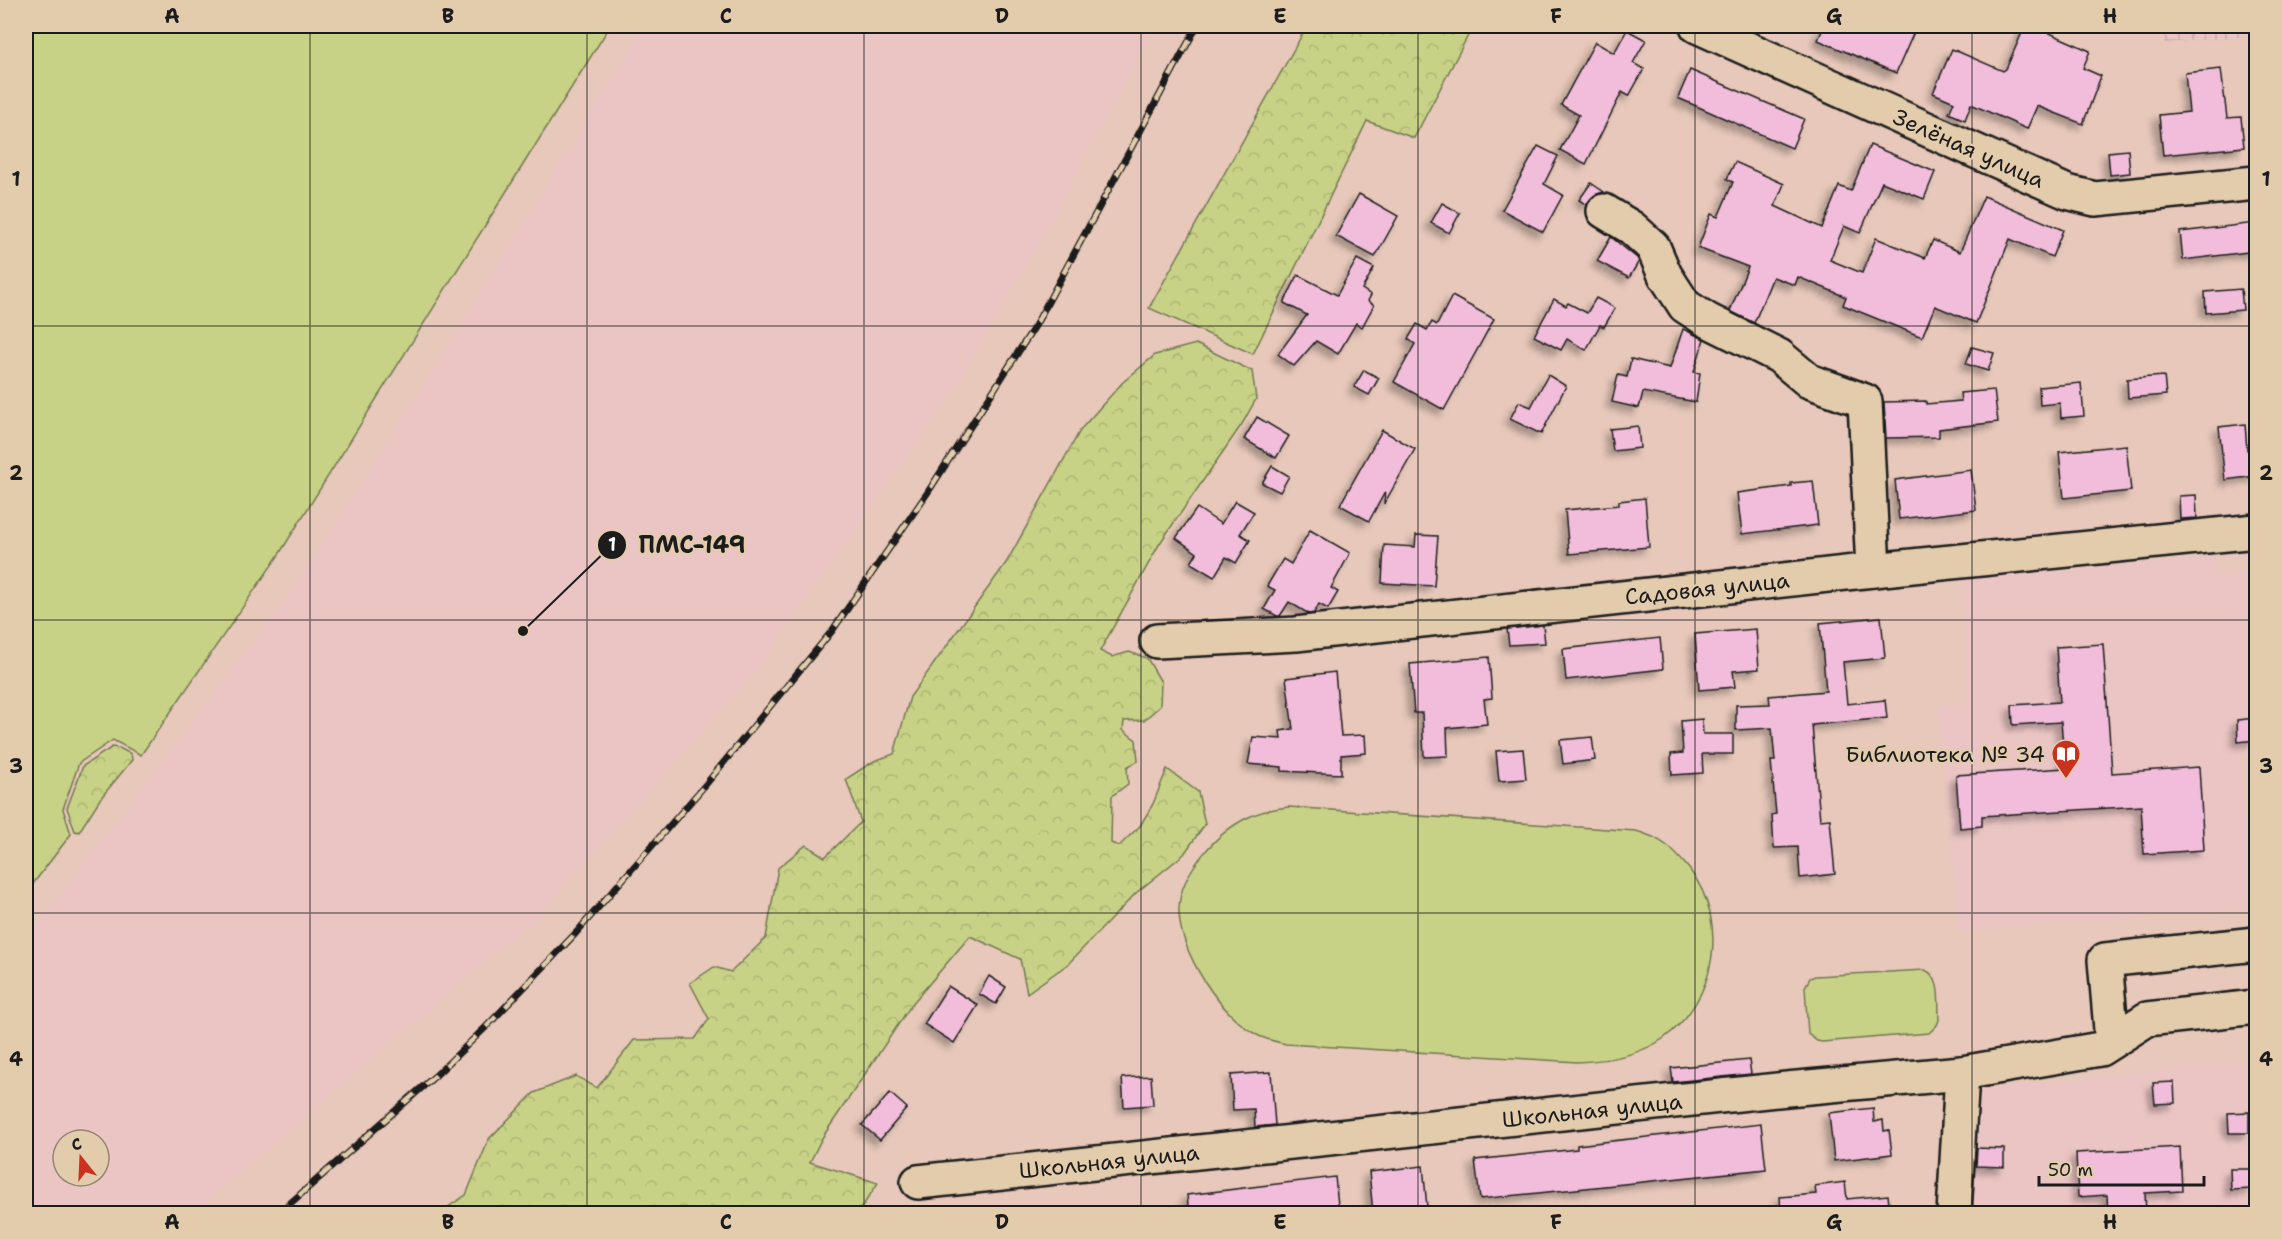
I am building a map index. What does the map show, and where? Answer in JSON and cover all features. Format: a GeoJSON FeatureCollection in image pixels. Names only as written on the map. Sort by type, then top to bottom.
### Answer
{"type":"FeatureCollection","features":[{"type":"Feature","properties":{"kind":"street","name":"Зелёная улица"},"geometry":{"type":"LineString","coordinates":[[1697,26],[1757,38],[2067,192],[2095,199],[2256,183]]}},
{"type":"Feature","properties":{"kind":"street"},"geometry":{"type":"LineString","coordinates":[[1604,211],[1632,228],[1653,247],[1665,275],[1685,306],[1707,320],[1779,356],[1809,381],[1864,401],[1873,570]]}},
{"type":"Feature","properties":{"kind":"street","name":"Садовая улица"},"geometry":{"type":"LineString","coordinates":[[1157,641],[1296,634],[1873,570],[2256,531]]}},
{"type":"Feature","properties":{"kind":"street"},"geometry":{"type":"LineString","coordinates":[[2112,1041],[2105,960],[2256,944]]}},
{"type":"Feature","properties":{"kind":"street","name":"Школьная улица"},"geometry":{"type":"LineString","coordinates":[[918,1182],[1775,1090],[1962,1073],[2100,1049],[2147,1019],[2256,1007]]}},
{"type":"Feature","properties":{"kind":"street"},"geometry":{"type":"LineString","coordinates":[[1954,1214],[1962,1073]]}},
{"type":"Feature","properties":{"kind":"shaded area"},"geometry":{"type":"Polygon","coordinates":[[[645,26],[1154,26],[1043,236],[956,388],[758,669],[536,918],[193,1213],[26,1213],[26,939],[291,592],[408,409],[645,26]]]}},
{"type":"Feature","properties":{"kind":"shaded area"},"geometry":{"type":"Polygon","coordinates":[[[2163,26],[2256,26],[2256,35],[2164,43],[2163,26]]]}},
{"type":"Feature","properties":{"kind":"shaded area"},"geometry":{"type":"Polygon","coordinates":[[[2213,557],[2214,575],[2256,572],[2256,753],[2240,755],[2249,909],[1959,932],[1938,706],[1968,703],[1962,579],[2213,557]]]}},
{"type":"Feature","properties":{"kind":"shaded area"},"geometry":{"type":"Polygon","coordinates":[[[2255,1060],[2256,1213],[1969,1214],[1971,1091],[2255,1060]]]}},
{"type":"Feature","properties":{"kind":"green space"},"geometry":{"type":"Polygon","coordinates":[[[26,26],[610,26],[278,556],[141,755],[113,740],[79,763],[63,809],[71,834],[26,893],[26,26]]]}},
{"type":"Feature","properties":{"kind":"green space"},"geometry":{"type":"Polygon","coordinates":[[[1307,26],[1473,26],[1414,138],[1367,121],[1253,354],[1149,308],[1307,26]]]}},
{"type":"Feature","properties":{"kind":"green space"},"geometry":{"type":"Polygon","coordinates":[[[1196,344],[1252,371],[1256,399],[1242,424],[1160,543],[1100,651],[1112,657],[1129,652],[1147,658],[1161,682],[1160,706],[1144,720],[1124,721],[1123,730],[1136,740],[1138,761],[1127,767],[1128,784],[1112,796],[1111,843],[1119,846],[1140,826],[1153,804],[1167,769],[1198,792],[1205,824],[1184,854],[1136,893],[1068,964],[1027,993],[1020,959],[970,936],[912,1004],[822,1138],[810,1162],[878,1183],[858,1213],[439,1213],[466,1195],[489,1139],[534,1093],[576,1076],[597,1088],[634,1040],[695,1039],[709,1019],[690,983],[714,967],[731,972],[766,938],[778,868],[806,845],[825,857],[861,822],[846,779],[874,761],[894,754],[910,697],[1006,563],[1081,429],[1122,383],[1155,355],[1196,344]]]}},
{"type":"Feature","properties":{"kind":"green space"},"geometry":{"type":"Polygon","coordinates":[[[112,747],[131,754],[132,760],[100,799],[79,832],[75,831],[67,808],[83,766],[112,747]]]}},
{"type":"Feature","properties":{"kind":"green space"},"geometry":{"type":"Polygon","coordinates":[[[1289,807],[1636,831],[1653,837],[1678,856],[1690,870],[1702,891],[1710,913],[1713,936],[1712,959],[1706,981],[1696,1003],[1682,1022],[1664,1038],[1633,1053],[1600,1060],[1577,1062],[1286,1044],[1259,1036],[1231,1014],[1204,981],[1185,943],[1180,925],[1179,908],[1186,881],[1193,868],[1213,843],[1237,823],[1249,817],[1269,810],[1289,807]]]}},
{"type":"Feature","properties":{"kind":"green space"},"geometry":{"type":"Polygon","coordinates":[[[1925,970],[1930,973],[1937,984],[1939,999],[1939,1020],[1929,1033],[1822,1042],[1808,1034],[1805,987],[1810,978],[1925,970]]]}},
{"type":"Feature","properties":{"kind":"building"},"geometry":{"type":"Polygon","coordinates":[[[1824,26],[1861,26],[1878,33],[1881,26],[1898,26],[1914,32],[1896,73],[1818,40],[1824,26]]]}},
{"type":"Feature","properties":{"kind":"building"},"geometry":{"type":"Polygon","coordinates":[[[2025,26],[2034,26],[2090,51],[2083,68],[2101,76],[2083,124],[2037,106],[2027,129],[1971,104],[1965,120],[1949,113],[1954,102],[1933,93],[1952,49],[2003,71],[2006,69],[2025,26]]]}},
{"type":"Feature","properties":{"kind":"building"},"geometry":{"type":"Polygon","coordinates":[[[1627,30],[1646,40],[1633,63],[1644,69],[1629,96],[1622,92],[1586,164],[1560,150],[1579,115],[1561,105],[1595,42],[1614,53],[1627,30]]]}},
{"type":"Feature","properties":{"kind":"building"},"geometry":{"type":"Polygon","coordinates":[[[2221,69],[2227,118],[2241,117],[2244,147],[2163,155],[2159,115],[2189,112],[2185,73],[2221,69]]]}},
{"type":"Feature","properties":{"kind":"building"},"geometry":{"type":"Polygon","coordinates":[[[1690,70],[1804,119],[1792,148],[1678,98],[1690,70]]]}},
{"type":"Feature","properties":{"kind":"building"},"geometry":{"type":"Polygon","coordinates":[[[1870,145],[1935,172],[1924,199],[1882,182],[1860,233],[1844,226],[1830,260],[1862,273],[1876,238],[1925,258],[1933,240],[1960,252],[1984,196],[2063,230],[2052,257],[2010,239],[1976,323],[1935,306],[1922,337],[1843,305],[1846,297],[1798,277],[1795,285],[1773,277],[1754,323],[1730,311],[1748,267],[1698,248],[1711,214],[1718,217],[1733,182],[1727,179],[1735,162],[1784,184],[1775,206],[1822,228],[1839,186],[1851,191],[1870,145]]]}},
{"type":"Feature","properties":{"kind":"building"},"geometry":{"type":"Polygon","coordinates":[[[1538,146],[1558,156],[1544,184],[1563,195],[1543,232],[1502,210],[1538,146]]]}},
{"type":"Feature","properties":{"kind":"building"},"geometry":{"type":"Polygon","coordinates":[[[2128,150],[2130,173],[2110,175],[2108,152],[2128,150]]]}},
{"type":"Feature","properties":{"kind":"building"},"geometry":{"type":"Polygon","coordinates":[[[1591,183],[1604,192],[1595,195],[1587,205],[1579,200],[1591,183]]]}},
{"type":"Feature","properties":{"kind":"building"},"geometry":{"type":"Polygon","coordinates":[[[1359,194],[1398,216],[1375,257],[1336,236],[1359,194]]]}},
{"type":"Feature","properties":{"kind":"building"},"geometry":{"type":"Polygon","coordinates":[[[1442,203],[1460,213],[1449,233],[1431,223],[1442,203]]]}},
{"type":"Feature","properties":{"kind":"building"},"geometry":{"type":"Polygon","coordinates":[[[2256,223],[2256,251],[2183,260],[2180,232],[2256,223]]]}},
{"type":"Feature","properties":{"kind":"building"},"geometry":{"type":"Polygon","coordinates":[[[1611,237],[1639,261],[1629,278],[1597,261],[1611,237]]]}},
{"type":"Feature","properties":{"kind":"building"},"geometry":{"type":"Polygon","coordinates":[[[1357,259],[1374,268],[1362,289],[1371,295],[1368,301],[1374,305],[1362,327],[1356,323],[1338,354],[1316,341],[1294,366],[1278,354],[1307,315],[1284,303],[1298,275],[1337,295],[1357,259]]]}},
{"type":"Feature","properties":{"kind":"building"},"geometry":{"type":"Polygon","coordinates":[[[2241,289],[2243,310],[2206,313],[2205,292],[2241,289]]]}},
{"type":"Feature","properties":{"kind":"building"},"geometry":{"type":"Polygon","coordinates":[[[1452,296],[1494,319],[1444,410],[1394,382],[1415,344],[1408,339],[1417,324],[1427,330],[1432,322],[1437,325],[1452,296]]]}},
{"type":"Feature","properties":{"kind":"building"},"geometry":{"type":"Polygon","coordinates":[[[1596,298],[1615,308],[1604,327],[1600,325],[1586,350],[1567,339],[1561,350],[1534,336],[1554,299],[1587,313],[1596,298]]]}},
{"type":"Feature","properties":{"kind":"building"},"geometry":{"type":"Polygon","coordinates":[[[1683,329],[1704,339],[1694,372],[1700,373],[1696,402],[1643,392],[1639,408],[1612,402],[1618,375],[1627,377],[1631,359],[1670,368],[1683,329]]]}},
{"type":"Feature","properties":{"kind":"building"},"geometry":{"type":"Polygon","coordinates":[[[1972,347],[1994,353],[1988,371],[1966,364],[1972,347]]]}},
{"type":"Feature","properties":{"kind":"building"},"geometry":{"type":"Polygon","coordinates":[[[1364,370],[1379,378],[1369,395],[1354,387],[1364,370]]]}},
{"type":"Feature","properties":{"kind":"building"},"geometry":{"type":"Polygon","coordinates":[[[1548,375],[1566,386],[1541,434],[1510,419],[1519,402],[1531,407],[1548,375]]]}},
{"type":"Feature","properties":{"kind":"building"},"geometry":{"type":"Polygon","coordinates":[[[2164,376],[2166,395],[2128,398],[2127,379],[2164,376]]]}},
{"type":"Feature","properties":{"kind":"building"},"geometry":{"type":"Polygon","coordinates":[[[2081,383],[2084,416],[2061,418],[2060,403],[2040,405],[2039,387],[2081,383]]]}},
{"type":"Feature","properties":{"kind":"building"},"geometry":{"type":"Polygon","coordinates":[[[1994,390],[1998,422],[1939,429],[1939,437],[1886,438],[1884,402],[1926,401],[1926,404],[1961,401],[1960,393],[1994,390]]]}},
{"type":"Feature","properties":{"kind":"building"},"geometry":{"type":"Polygon","coordinates":[[[1257,417],[1289,436],[1276,458],[1244,439],[1257,417]]]}},
{"type":"Feature","properties":{"kind":"building"},"geometry":{"type":"Polygon","coordinates":[[[2245,424],[2247,450],[2256,449],[2256,476],[2225,480],[2219,427],[2245,424]]]}},
{"type":"Feature","properties":{"kind":"building"},"geometry":{"type":"Polygon","coordinates":[[[1638,426],[1640,448],[1613,451],[1610,429],[1638,426]]]}},
{"type":"Feature","properties":{"kind":"building"},"geometry":{"type":"Polygon","coordinates":[[[1382,430],[1415,449],[1384,504],[1385,492],[1369,521],[1340,505],[1382,430]]]}},
{"type":"Feature","properties":{"kind":"building"},"geometry":{"type":"Polygon","coordinates":[[[2126,445],[2131,491],[2064,498],[2059,452],[2126,445]]]}},
{"type":"Feature","properties":{"kind":"building"},"geometry":{"type":"Polygon","coordinates":[[[1272,466],[1289,476],[1280,492],[1262,483],[1272,466]]]}},
{"type":"Feature","properties":{"kind":"building"},"geometry":{"type":"Polygon","coordinates":[[[1971,470],[1976,510],[1899,519],[1895,480],[1971,470]]]}},
{"type":"Feature","properties":{"kind":"building"},"geometry":{"type":"Polygon","coordinates":[[[1813,481],[1818,525],[1742,534],[1737,493],[1813,481]]]}},
{"type":"Feature","properties":{"kind":"building"},"geometry":{"type":"Polygon","coordinates":[[[2196,495],[2197,518],[2180,519],[2179,496],[2196,495]]]}},
{"type":"Feature","properties":{"kind":"building"},"geometry":{"type":"Polygon","coordinates":[[[1645,498],[1649,547],[1569,554],[1565,510],[1619,505],[1619,501],[1645,498]]]}},
{"type":"Feature","properties":{"kind":"building"},"geometry":{"type":"Polygon","coordinates":[[[1235,501],[1254,512],[1240,534],[1250,540],[1236,563],[1226,557],[1214,577],[1191,563],[1197,553],[1176,538],[1197,508],[1221,524],[1235,501]]]}},
{"type":"Feature","properties":{"kind":"building"},"geometry":{"type":"Polygon","coordinates":[[[1310,530],[1350,553],[1331,588],[1338,592],[1328,609],[1319,604],[1314,613],[1309,614],[1289,602],[1280,616],[1277,616],[1264,609],[1275,590],[1267,586],[1283,559],[1291,564],[1310,530]]]}},
{"type":"Feature","properties":{"kind":"building"},"geometry":{"type":"Polygon","coordinates":[[[1416,535],[1438,536],[1434,586],[1382,583],[1384,545],[1415,547],[1416,535]]]}},
{"type":"Feature","properties":{"kind":"building"},"geometry":{"type":"Polygon","coordinates":[[[1881,617],[1885,658],[1843,662],[1847,704],[1885,700],[1887,718],[1812,725],[1820,820],[1830,819],[1835,874],[1800,878],[1798,847],[1774,848],[1772,815],[1776,814],[1771,761],[1775,761],[1772,728],[1736,730],[1736,705],[1770,704],[1769,696],[1826,691],[1820,623],[1881,617]]]}},
{"type":"Feature","properties":{"kind":"building"},"geometry":{"type":"Polygon","coordinates":[[[1543,625],[1545,643],[1509,645],[1507,629],[1543,625]]]}},
{"type":"Feature","properties":{"kind":"building"},"geometry":{"type":"Polygon","coordinates":[[[1756,629],[1759,669],[1733,671],[1735,687],[1699,690],[1695,634],[1756,629]]]}},
{"type":"Feature","properties":{"kind":"building"},"geometry":{"type":"Polygon","coordinates":[[[1660,638],[1663,669],[1566,680],[1563,649],[1660,638]]]}},
{"type":"Feature","properties":{"kind":"building"},"geometry":{"type":"Polygon","coordinates":[[[2103,644],[2112,773],[2199,767],[2204,850],[2144,854],[2141,806],[1982,816],[1982,826],[1960,828],[1956,775],[2065,768],[2061,722],[2013,725],[2012,705],[2060,702],[2056,647],[2103,644]]]}},
{"type":"Feature","properties":{"kind":"building"},"geometry":{"type":"Polygon","coordinates":[[[1489,657],[1492,698],[1484,699],[1487,724],[1447,728],[1448,756],[1424,757],[1422,713],[1414,713],[1410,664],[1489,657]]]}},
{"type":"Feature","properties":{"kind":"building"},"geometry":{"type":"Polygon","coordinates":[[[1335,672],[1341,736],[1365,735],[1366,753],[1341,755],[1341,774],[1282,771],[1282,767],[1248,764],[1253,737],[1281,739],[1280,731],[1293,729],[1286,678],[1335,672]]]}},
{"type":"Feature","properties":{"kind":"building"},"geometry":{"type":"Polygon","coordinates":[[[2256,718],[2256,740],[2238,742],[2237,720],[2256,718]]]}},
{"type":"Feature","properties":{"kind":"building"},"geometry":{"type":"Polygon","coordinates":[[[1702,719],[1703,734],[1733,734],[1733,754],[1702,754],[1703,773],[1672,775],[1671,754],[1683,753],[1681,721],[1702,719]]]}},
{"type":"Feature","properties":{"kind":"building"},"geometry":{"type":"Polygon","coordinates":[[[1592,737],[1595,760],[1563,764],[1560,740],[1592,737]]]}},
{"type":"Feature","properties":{"kind":"building"},"geometry":{"type":"Polygon","coordinates":[[[1523,749],[1526,779],[1499,781],[1496,751],[1523,749]]]}},
{"type":"Feature","properties":{"kind":"building"},"geometry":{"type":"Polygon","coordinates":[[[989,976],[1006,987],[996,1004],[979,994],[989,976]]]}},
{"type":"Feature","properties":{"kind":"building"},"geometry":{"type":"Polygon","coordinates":[[[948,986],[978,1005],[954,1043],[924,1024],[948,986]]]}},
{"type":"Feature","properties":{"kind":"building"},"geometry":{"type":"Polygon","coordinates":[[[1749,1060],[1751,1074],[1673,1082],[1671,1068],[1749,1060]]]}},
{"type":"Feature","properties":{"kind":"building"},"geometry":{"type":"Polygon","coordinates":[[[1271,1072],[1275,1125],[1255,1127],[1254,1109],[1233,1110],[1231,1075],[1271,1072]]]}},
{"type":"Feature","properties":{"kind":"building"},"geometry":{"type":"Polygon","coordinates":[[[1151,1076],[1153,1105],[1124,1107],[1122,1078],[1151,1076]]]}},
{"type":"Feature","properties":{"kind":"building"},"geometry":{"type":"Polygon","coordinates":[[[2174,1082],[2175,1103],[2155,1104],[2153,1083],[2174,1082]]]}},
{"type":"Feature","properties":{"kind":"building"},"geometry":{"type":"Polygon","coordinates":[[[890,1093],[907,1108],[880,1140],[862,1125],[890,1093]]]}},
{"type":"Feature","properties":{"kind":"building"},"geometry":{"type":"Polygon","coordinates":[[[1873,1108],[1874,1122],[1883,1120],[1884,1131],[1889,1130],[1892,1154],[1834,1161],[1829,1113],[1873,1108]]]}},
{"type":"Feature","properties":{"kind":"building"},"geometry":{"type":"Polygon","coordinates":[[[2249,1112],[2249,1133],[2229,1133],[2228,1113],[2249,1112]]]}},
{"type":"Feature","properties":{"kind":"building"},"geometry":{"type":"Polygon","coordinates":[[[1761,1124],[1766,1169],[1480,1199],[1475,1160],[1577,1149],[1577,1145],[1761,1124]]]}},
{"type":"Feature","properties":{"kind":"building"},"geometry":{"type":"Polygon","coordinates":[[[2180,1147],[2182,1191],[2145,1193],[2146,1214],[2108,1214],[2107,1195],[2078,1197],[2076,1153],[2180,1147]]]}},
{"type":"Feature","properties":{"kind":"building"},"geometry":{"type":"Polygon","coordinates":[[[1977,1148],[2004,1149],[2004,1167],[1976,1166],[1977,1148]]]}},
{"type":"Feature","properties":{"kind":"building"},"geometry":{"type":"Polygon","coordinates":[[[1423,1166],[1427,1207],[1373,1213],[1369,1172],[1423,1166]]]}},
{"type":"Feature","properties":{"kind":"building"},"geometry":{"type":"Polygon","coordinates":[[[2230,1169],[2251,1169],[2252,1189],[2231,1190],[2230,1169]]]}},
{"type":"Feature","properties":{"kind":"building"},"geometry":{"type":"Polygon","coordinates":[[[1335,1177],[1339,1214],[1189,1214],[1187,1195],[1335,1177]]]}},
{"type":"Feature","properties":{"kind":"building"},"geometry":{"type":"Polygon","coordinates":[[[1845,1182],[1847,1199],[1888,1195],[1890,1214],[1781,1214],[1780,1197],[1816,1194],[1815,1186],[1845,1182]]]}},
{"type":"Feature","properties":{"kind":"railway"},"geometry":{"type":"LineString","coordinates":[[278,1214],[435,1076],[487,1026],[576,933],[706,784],[832,631],[928,492],[1035,326],[1197,26]]}},
{"type":"Feature","properties":{"kind":"place","name":"ПМС-149"},"geometry":{"type":"Point","coordinates":[523,631]}},
{"type":"Feature","properties":{"kind":"place","name":"Библиотека № 34"},"geometry":{"type":"Point","coordinates":[2066,780]}}]}
